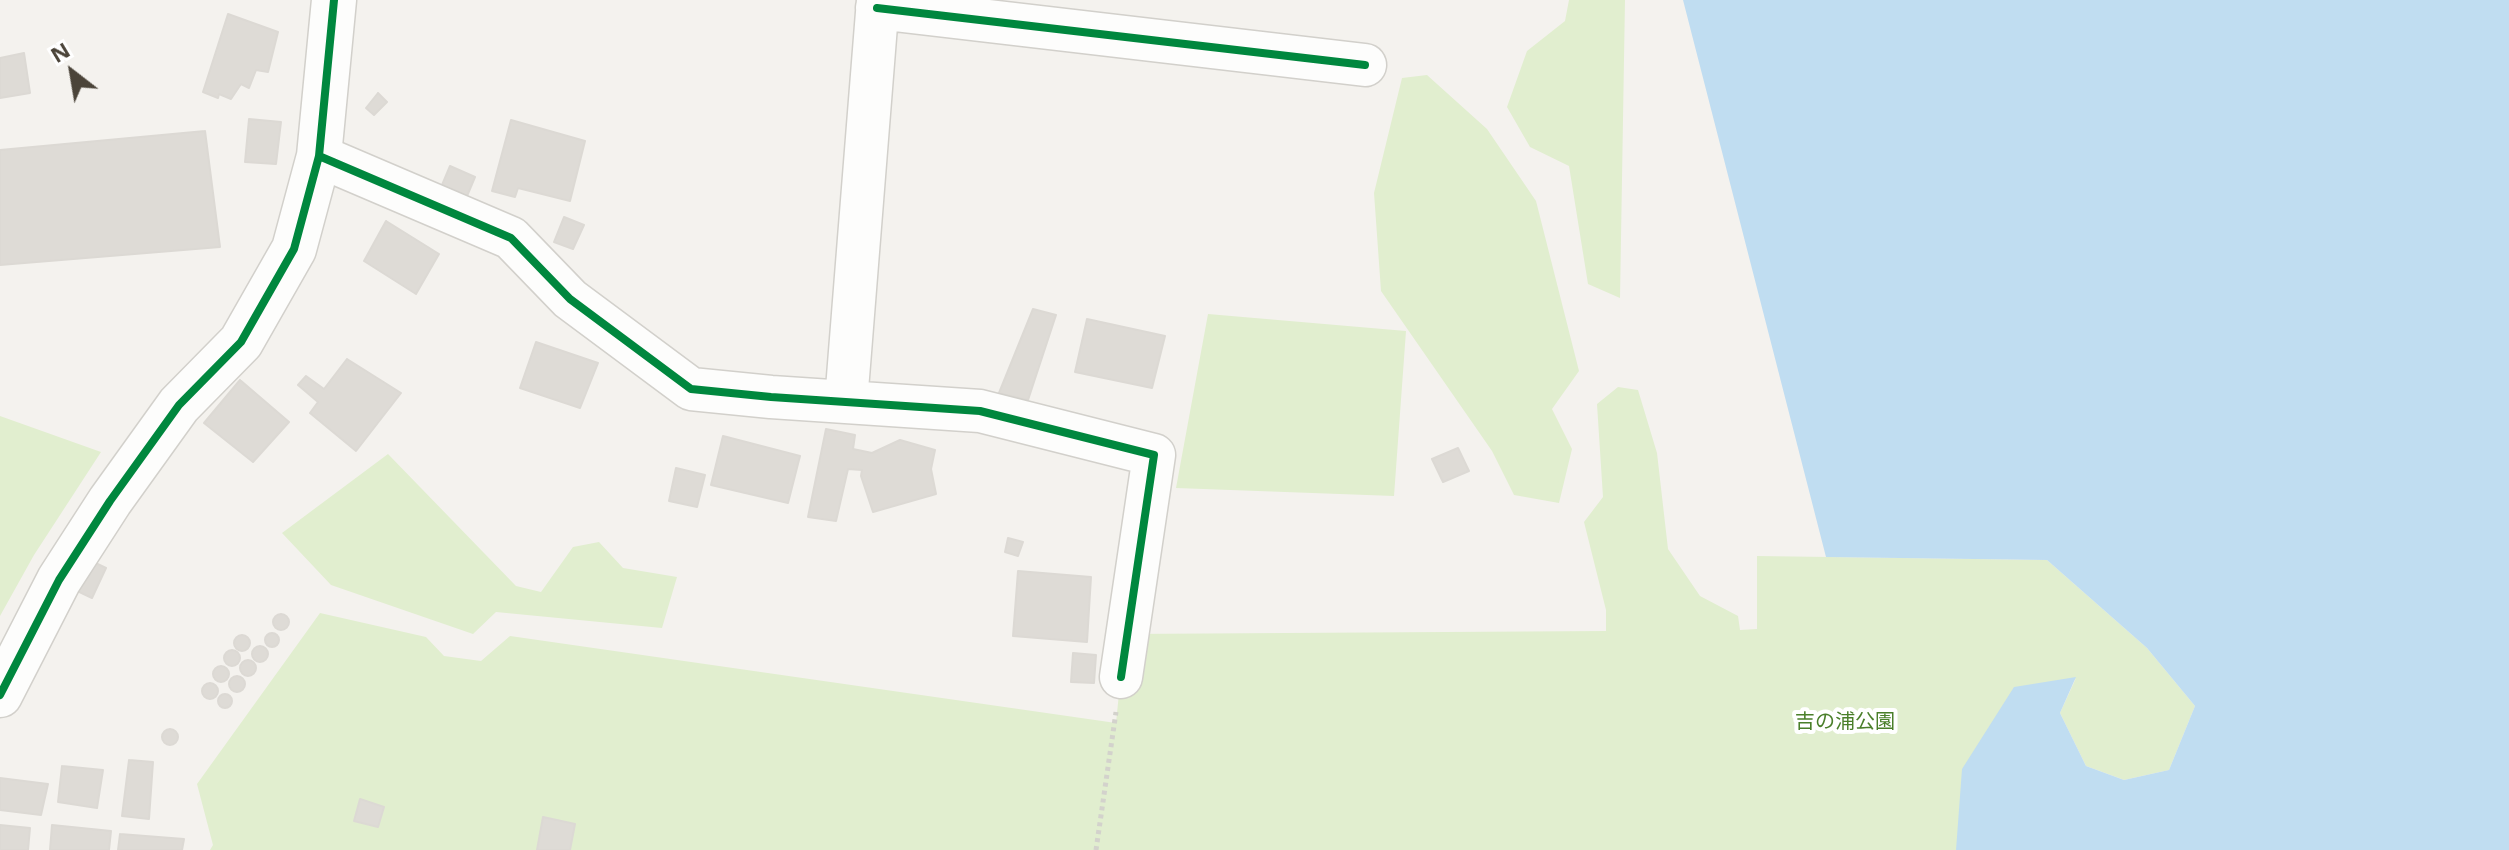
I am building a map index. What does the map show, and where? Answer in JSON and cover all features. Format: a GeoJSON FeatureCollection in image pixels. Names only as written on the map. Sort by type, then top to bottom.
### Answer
{"type":"FeatureCollection","features":[{"type":"Feature","properties":{"kind":"street"},"geometry":{"type":"LineString","coordinates":[[0,695],[59,580],[110,501],[179,405],[241,342],[294,249],[319,156],[334,0]]}},
{"type":"Feature","properties":{"kind":"street"},"geometry":{"type":"LineString","coordinates":[[846,402],[878,4],[1365,65]]}},
{"type":"Feature","properties":{"kind":"street"},"geometry":{"type":"LineString","coordinates":[[319,156],[511,238],[570,299],[691,389],[980,411],[1154,455],[1121,677]]}},
{"type":"Feature","properties":{"kind":"path"},"geometry":{"type":"LineString","coordinates":[[1096,850],[1121,677]]}},
{"type":"Feature","properties":{"kind":"green space"},"geometry":{"type":"Polygon","coordinates":[[[1569,0],[1625,0],[1620,298],[1588,284],[1569,166],[1530,147],[1507,107],[1527,51],[1565,21],[1569,0]]]}},
{"type":"Feature","properties":{"kind":"green space"},"geometry":{"type":"Polygon","coordinates":[[[1427,75],[1487,129],[1536,201],[1579,371],[1552,409],[1572,449],[1559,503],[1514,495],[1492,451],[1381,291],[1374,193],[1402,78],[1427,75]]]}},
{"type":"Feature","properties":{"kind":"green space"},"geometry":{"type":"Polygon","coordinates":[[[1208,314],[1406,331],[1394,496],[1176,488],[1208,314]]]}},
{"type":"Feature","properties":{"kind":"green space","name":"吉の浦公園"},"geometry":{"type":"Polygon","coordinates":[[[1618,387],[1638,390],[1657,453],[1668,549],[1700,596],[1738,616],[1740,630],[1757,629],[1757,556],[2047,560],[2147,648],[2195,706],[2169,770],[2124,780],[2086,766],[2060,713],[2076,678],[1956,850],[210,850],[213,845],[197,784],[320,613],[426,637],[444,656],[481,661],[510,636],[1116,723],[1125,634],[1606,631],[1606,610],[1584,522],[1603,497],[1597,404],[1618,387]]]}},
{"type":"Feature","properties":{"kind":"green space"},"geometry":{"type":"Polygon","coordinates":[[[0,416],[101,452],[34,555],[0,616],[0,416]]]}},
{"type":"Feature","properties":{"kind":"green space"},"geometry":{"type":"Polygon","coordinates":[[[388,454],[516,586],[541,592],[573,547],[599,542],[623,568],[677,577],[662,628],[496,612],[473,634],[331,585],[282,533],[388,454]]]}},
{"type":"Feature","properties":{"kind":"water"},"geometry":{"type":"Polygon","coordinates":[[[1683,0],[2509,0],[2509,850],[1956,850],[1962,769],[2014,687],[2076,677],[2060,713],[2086,766],[2124,780],[2169,770],[2195,706],[2147,648],[2047,560],[1826,557],[1683,0]]]}},
{"type":"Feature","properties":{"kind":"building"},"geometry":{"type":"Polygon","coordinates":[[[228,14],[278,32],[268,72],[256,70],[249,88],[241,84],[231,99],[203,92],[228,14]]]}},
{"type":"Feature","properties":{"kind":"building"},"geometry":{"type":"Polygon","coordinates":[[[24,53],[30,93],[0,98],[0,58],[24,53]]]}},
{"type":"Feature","properties":{"kind":"building"},"geometry":{"type":"Polygon","coordinates":[[[378,93],[387,102],[374,115],[366,108],[378,93]]]}},
{"type":"Feature","properties":{"kind":"building"},"geometry":{"type":"Polygon","coordinates":[[[249,119],[281,122],[276,164],[245,162],[249,119]]]}},
{"type":"Feature","properties":{"kind":"building"},"geometry":{"type":"Polygon","coordinates":[[[511,120],[585,141],[570,201],[518,188],[515,197],[492,191],[511,120]]]}},
{"type":"Feature","properties":{"kind":"building"},"geometry":{"type":"Polygon","coordinates":[[[205,131],[220,247],[0,265],[0,150],[205,131]]]}},
{"type":"Feature","properties":{"kind":"building"},"geometry":{"type":"Polygon","coordinates":[[[450,166],[475,177],[462,208],[437,197],[450,166]]]}},
{"type":"Feature","properties":{"kind":"building"},"geometry":{"type":"Polygon","coordinates":[[[564,217],[584,225],[573,249],[554,242],[564,217]]]}},
{"type":"Feature","properties":{"kind":"building"},"geometry":{"type":"Polygon","coordinates":[[[386,221],[439,254],[416,294],[364,261],[386,221]]]}},
{"type":"Feature","properties":{"kind":"building"},"geometry":{"type":"Polygon","coordinates":[[[1033,309],[1056,315],[1028,400],[999,393],[1033,309]]]}},
{"type":"Feature","properties":{"kind":"building"},"geometry":{"type":"Polygon","coordinates":[[[1087,319],[1165,336],[1152,388],[1075,372],[1087,319]]]}},
{"type":"Feature","properties":{"kind":"building"},"geometry":{"type":"Polygon","coordinates":[[[536,342],[598,363],[580,408],[520,388],[536,342]]]}},
{"type":"Feature","properties":{"kind":"building"},"geometry":{"type":"Polygon","coordinates":[[[347,359],[401,393],[356,451],[310,413],[318,402],[298,385],[306,376],[324,389],[347,359]]]}},
{"type":"Feature","properties":{"kind":"building"},"geometry":{"type":"Polygon","coordinates":[[[240,380],[289,422],[253,462],[204,423],[240,380]]]}},
{"type":"Feature","properties":{"kind":"building"},"geometry":{"type":"Polygon","coordinates":[[[826,429],[855,435],[853,449],[872,453],[900,440],[935,450],[931,469],[936,494],[873,512],[861,476],[862,470],[848,469],[836,521],[808,517],[826,429]]]}},
{"type":"Feature","properties":{"kind":"building"},"geometry":{"type":"Polygon","coordinates":[[[723,436],[800,456],[788,503],[711,485],[723,436]]]}},
{"type":"Feature","properties":{"kind":"building"},"geometry":{"type":"Polygon","coordinates":[[[1458,448],[1469,471],[1443,482],[1432,459],[1458,448]]]}},
{"type":"Feature","properties":{"kind":"building"},"geometry":{"type":"Polygon","coordinates":[[[676,468],[705,475],[697,507],[669,501],[676,468]]]}},
{"type":"Feature","properties":{"kind":"building"},"geometry":{"type":"Polygon","coordinates":[[[1008,538],[1023,542],[1018,556],[1005,552],[1008,538]]]}},
{"type":"Feature","properties":{"kind":"building"},"geometry":{"type":"Polygon","coordinates":[[[85,558],[106,568],[92,598],[69,587],[85,558]]]}},
{"type":"Feature","properties":{"kind":"building"},"geometry":{"type":"Polygon","coordinates":[[[1018,571],[1091,577],[1087,642],[1013,636],[1018,571]]]}},
{"type":"Feature","properties":{"kind":"building"},"geometry":{"type":"Polygon","coordinates":[[[278,614],[284,614],[289,622],[287,628],[278,630],[273,625],[273,619],[278,614]]]}},
{"type":"Feature","properties":{"kind":"building"},"geometry":{"type":"Polygon","coordinates":[[[272,633],[279,640],[272,647],[265,640],[272,633]]]}},
{"type":"Feature","properties":{"kind":"building"},"geometry":{"type":"Polygon","coordinates":[[[242,635],[250,643],[242,651],[234,643],[242,635]]]}},
{"type":"Feature","properties":{"kind":"building"},"geometry":{"type":"Polygon","coordinates":[[[260,646],[266,648],[266,660],[260,662],[254,660],[252,654],[254,648],[260,646]]]}},
{"type":"Feature","properties":{"kind":"building"},"geometry":{"type":"Polygon","coordinates":[[[232,650],[240,658],[232,666],[224,658],[232,650]]]}},
{"type":"Feature","properties":{"kind":"building"},"geometry":{"type":"Polygon","coordinates":[[[1073,653],[1096,655],[1094,683],[1071,682],[1073,653]]]}},
{"type":"Feature","properties":{"kind":"building"},"geometry":{"type":"Polygon","coordinates":[[[245,660],[251,660],[256,668],[254,674],[245,676],[240,671],[240,665],[245,660]]]}},
{"type":"Feature","properties":{"kind":"building"},"geometry":{"type":"Polygon","coordinates":[[[221,666],[229,674],[221,682],[213,674],[221,666]]]}},
{"type":"Feature","properties":{"kind":"building"},"geometry":{"type":"Polygon","coordinates":[[[237,676],[243,678],[243,690],[237,692],[231,690],[229,684],[231,678],[237,676]]]}},
{"type":"Feature","properties":{"kind":"building"},"geometry":{"type":"Polygon","coordinates":[[[207,683],[213,683],[218,691],[216,697],[207,699],[202,694],[202,688],[207,683]]]}},
{"type":"Feature","properties":{"kind":"building"},"geometry":{"type":"Polygon","coordinates":[[[225,694],[232,701],[225,708],[218,701],[225,694]]]}},
{"type":"Feature","properties":{"kind":"building"},"geometry":{"type":"Polygon","coordinates":[[[167,729],[173,729],[178,737],[176,743],[167,745],[162,740],[162,734],[167,729]]]}},
{"type":"Feature","properties":{"kind":"building"},"geometry":{"type":"Polygon","coordinates":[[[129,760],[153,762],[149,819],[122,816],[129,760]]]}},
{"type":"Feature","properties":{"kind":"building"},"geometry":{"type":"Polygon","coordinates":[[[62,766],[103,770],[97,808],[58,802],[62,766]]]}},
{"type":"Feature","properties":{"kind":"building"},"geometry":{"type":"Polygon","coordinates":[[[0,778],[48,784],[41,815],[0,810],[0,778]]]}},
{"type":"Feature","properties":{"kind":"building"},"geometry":{"type":"Polygon","coordinates":[[[360,799],[384,807],[378,827],[354,821],[360,799]]]}},
{"type":"Feature","properties":{"kind":"building"},"geometry":{"type":"Polygon","coordinates":[[[543,817],[575,824],[570,850],[537,850],[543,817]]]}},
{"type":"Feature","properties":{"kind":"building"},"geometry":{"type":"Polygon","coordinates":[[[0,825],[30,828],[28,850],[0,850],[0,825]]]}},
{"type":"Feature","properties":{"kind":"building"},"geometry":{"type":"Polygon","coordinates":[[[52,825],[111,831],[109,850],[50,850],[52,825]]]}},
{"type":"Feature","properties":{"kind":"building"},"geometry":{"type":"Polygon","coordinates":[[[120,834],[184,839],[182,850],[118,850],[120,834]]]}},
{"type":"Feature","properties":{"kind":"cycle path"},"geometry":{"type":"LineString","coordinates":[[0,695],[59,580],[110,501],[179,405],[241,342],[294,249],[319,156],[334,0]]}},
{"type":"Feature","properties":{"kind":"cycle path"},"geometry":{"type":"LineString","coordinates":[[877,8],[1365,65]]}},
{"type":"Feature","properties":{"kind":"cycle path"},"geometry":{"type":"LineString","coordinates":[[319,156],[511,238],[570,299],[691,389],[980,411],[1154,455],[1121,677]]}}]}
